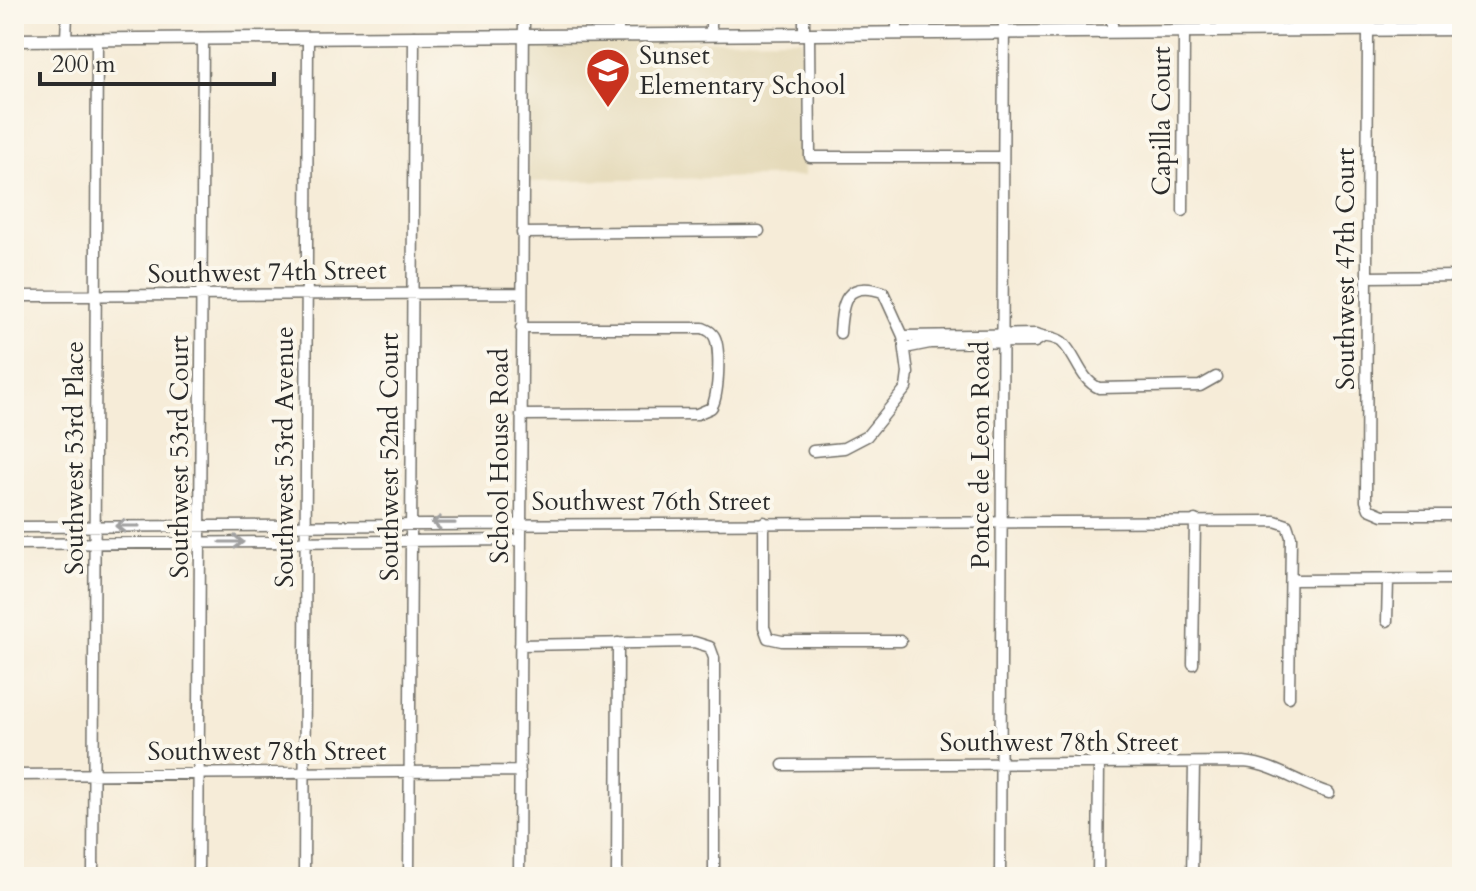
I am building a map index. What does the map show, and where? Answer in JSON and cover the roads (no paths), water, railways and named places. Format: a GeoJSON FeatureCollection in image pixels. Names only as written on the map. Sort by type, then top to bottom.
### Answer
{"type":"FeatureCollection","features":[{"type":"Feature","properties":{"kind":"main road"},"geometry":{"type":"LineString","coordinates":[[14,40],[1462,29]]}},
{"type":"Feature","properties":{"kind":"street"},"geometry":{"type":"LineString","coordinates":[[66,39],[67,14]]}},
{"type":"Feature","properties":{"kind":"street","name":"School House Road"},"geometry":{"type":"LineString","coordinates":[[519,877],[524,14]]}},
{"type":"Feature","properties":{"kind":"street"},"geometry":{"type":"LineString","coordinates":[[618,14],[618,35]]}},
{"type":"Feature","properties":{"kind":"street"},"geometry":{"type":"LineString","coordinates":[[711,14],[711,34]]}},
{"type":"Feature","properties":{"kind":"street"},"geometry":{"type":"LineString","coordinates":[[804,14],[810,157],[1003,157]]}},
{"type":"Feature","properties":{"kind":"street"},"geometry":{"type":"LineString","coordinates":[[897,14],[897,33]]}},
{"type":"Feature","properties":{"kind":"street","name":"Ponce de Leon Road"},"geometry":{"type":"LineString","coordinates":[[1000,877],[1004,14]]}},
{"type":"Feature","properties":{"kind":"street"},"geometry":{"type":"LineString","coordinates":[[1112,14],[1112,31]]}},
{"type":"Feature","properties":{"kind":"street"},"geometry":{"type":"LineString","coordinates":[[1206,14],[1206,30]]}},
{"type":"Feature","properties":{"kind":"street"},"geometry":{"type":"LineString","coordinates":[[1299,14],[1299,30]]}},
{"type":"Feature","properties":{"kind":"street"},"geometry":{"type":"LineString","coordinates":[[1390,14],[1390,29]]}},
{"type":"Feature","properties":{"kind":"street","name":"Southwest 47th Court"},"geometry":{"type":"LineString","coordinates":[[1368,30],[1365,494],[1369,509],[1383,515],[1462,515]]}},
{"type":"Feature","properties":{"kind":"street","name":"Capilla Court"},"geometry":{"type":"LineString","coordinates":[[1183,211],[1184,31]]}},
{"type":"Feature","properties":{"kind":"street","name":"Southwest 52nd Court"},"geometry":{"type":"LineString","coordinates":[[409,877],[414,36]]}},
{"type":"Feature","properties":{"kind":"street","name":"Southwest 53rd Avenue"},"geometry":{"type":"LineString","coordinates":[[304,877],[308,37]]}},
{"type":"Feature","properties":{"kind":"street","name":"Southwest 53rd Court"},"geometry":{"type":"LineString","coordinates":[[198,877],[203,38]]}},
{"type":"Feature","properties":{"kind":"street","name":"Southwest 53rd Place"},"geometry":{"type":"LineString","coordinates":[[93,877],[97,39]]}},
{"type":"Feature","properties":{"kind":"street"},"geometry":{"type":"LineString","coordinates":[[522,233],[759,231]]}},
{"type":"Feature","properties":{"kind":"street"},"geometry":{"type":"LineString","coordinates":[[1367,277],[1462,276]]}},
{"type":"Feature","properties":{"kind":"street"},"geometry":{"type":"LineString","coordinates":[[813,451],[840,449],[855,444],[871,433],[907,385],[904,342],[885,294],[863,290],[852,292],[845,298],[840,333]]}},
{"type":"Feature","properties":{"kind":"street","name":"Southwest 74th Street"},"geometry":{"type":"LineString","coordinates":[[14,296],[522,293]]}},
{"type":"Feature","properties":{"kind":"street"},"geometry":{"type":"LineString","coordinates":[[521,328],[689,327],[708,330],[716,341],[717,394],[711,408],[692,414],[521,415]]}},
{"type":"Feature","properties":{"kind":"street"},"geometry":{"type":"LineString","coordinates":[[904,342],[1037,334],[1055,338],[1088,381],[1099,388],[1200,386],[1216,377]]}},
{"type":"Feature","properties":{"kind":"street"},"geometry":{"type":"LineString","coordinates":[[1193,664],[1195,520]]}},
{"type":"Feature","properties":{"kind":"street","name":"Southwest 76th Street"},"geometry":{"type":"LineString","coordinates":[[14,527],[1275,521],[1287,525],[1292,541],[1291,580]]}},
{"type":"Feature","properties":{"kind":"street"},"geometry":{"type":"LineString","coordinates":[[764,522],[764,627],[768,638],[782,641],[901,641]]}},
{"type":"Feature","properties":{"kind":"street","name":"Southwest 76th Street"},"geometry":{"type":"LineString","coordinates":[[14,544],[521,540]]}},
{"type":"Feature","properties":{"kind":"street"},"geometry":{"type":"LineString","coordinates":[[1289,697],[1291,580],[1462,579]]}},
{"type":"Feature","properties":{"kind":"street"},"geometry":{"type":"LineString","coordinates":[[1387,621],[1388,580]]}},
{"type":"Feature","properties":{"kind":"street"},"geometry":{"type":"LineString","coordinates":[[520,645],[694,642],[710,647],[714,658],[714,877]]}},
{"type":"Feature","properties":{"kind":"street"},"geometry":{"type":"LineString","coordinates":[[617,877],[618,643]]}},
{"type":"Feature","properties":{"kind":"street"},"geometry":{"type":"LineString","coordinates":[[1098,876],[1099,762]]}},
{"type":"Feature","properties":{"kind":"street","name":"Southwest 78th Street"},"geometry":{"type":"LineString","coordinates":[[783,765],[1238,762],[1259,764],[1285,772],[1310,787],[1329,793]]}},
{"type":"Feature","properties":{"kind":"street"},"geometry":{"type":"LineString","coordinates":[[1192,877],[1194,764]]}},
{"type":"Feature","properties":{"kind":"street","name":"Southwest 78th Street"},"geometry":{"type":"LineString","coordinates":[[14,775],[520,771]]}},
{"type":"Feature","properties":{"kind":"place","name":"Sunset Elementary School"},"geometry":{"type":"Point","coordinates":[608,109]}}]}
